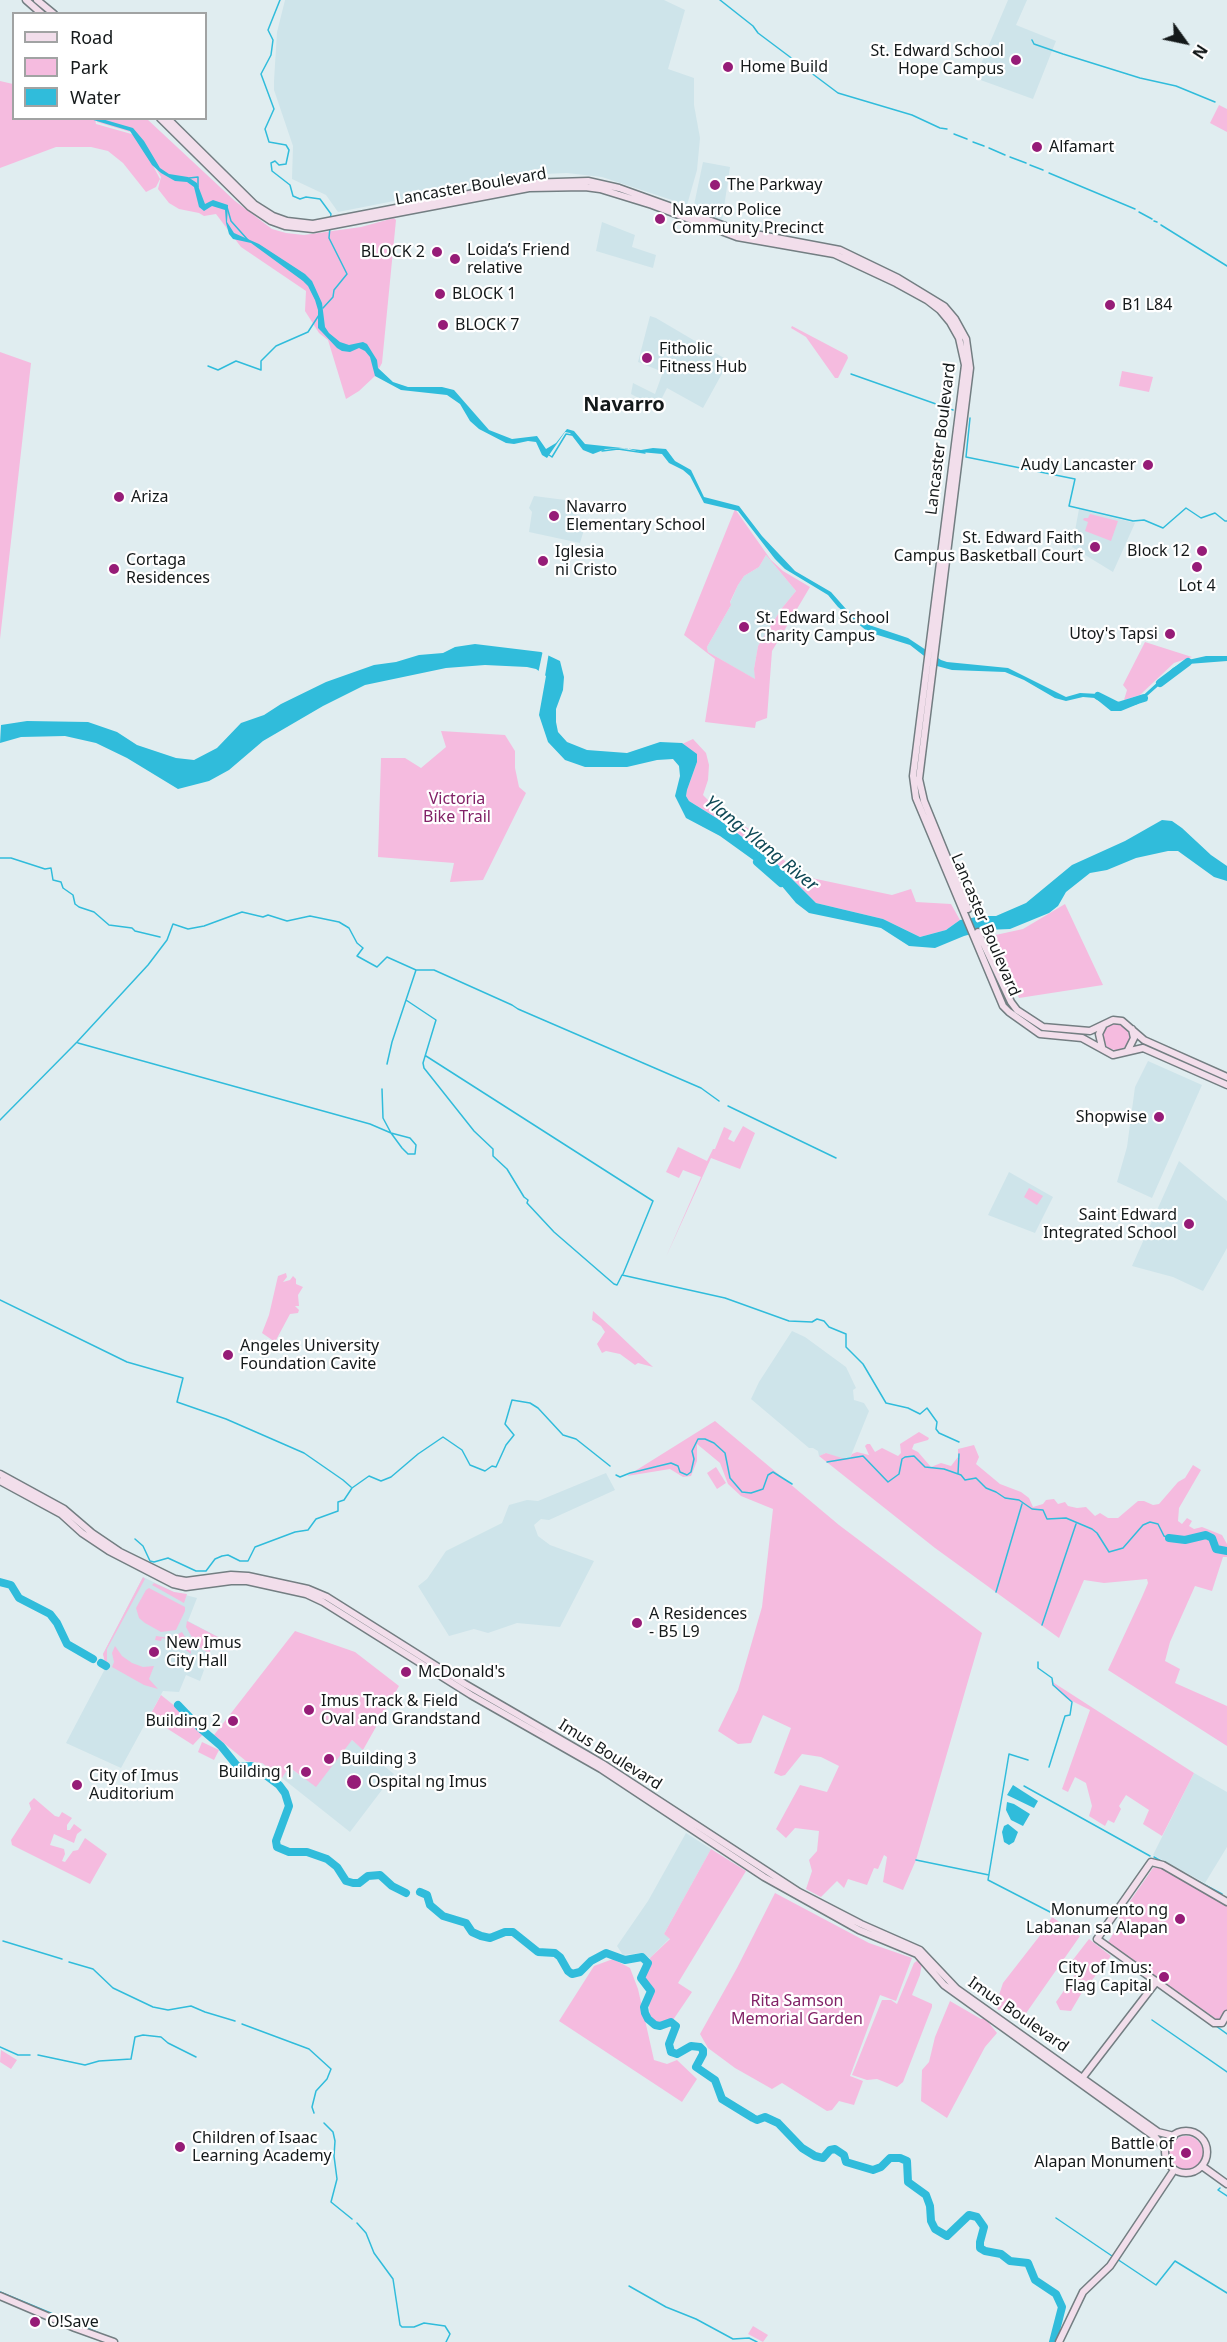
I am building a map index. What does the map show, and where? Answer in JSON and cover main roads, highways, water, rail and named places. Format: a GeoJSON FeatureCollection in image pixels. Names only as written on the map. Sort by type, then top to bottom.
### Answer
{"type":"FeatureCollection","features":[{"type":"Feature","properties":{"kind":"main road"},"geometry":{"type":"LineString","coordinates":[[26,0],[40,12]]}},
{"type":"Feature","properties":{"kind":"main road"},"geometry":{"type":"LineString","coordinates":[[37,0],[52,12]]}},
{"type":"Feature","properties":{"kind":"main road","name":"Lancaster Boulevard"},"geometry":{"type":"LineString","coordinates":[[162,120],[260,214],[272,221],[294,228],[313,229],[332,223]]}},
{"type":"Feature","properties":{"kind":"main road","name":"Lancaster Boulevard"},"geometry":{"type":"LineString","coordinates":[[169,120],[237,188],[263,210],[295,223],[332,223],[529,188],[565,186],[600,189],[737,237],[838,255],[896,283],[933,304],[945,315],[961,342],[965,365],[929,662],[920,786],[942,852],[968,916],[1002,987],[1017,1010],[1047,1028],[1090,1031],[1104,1024]]}},
{"type":"Feature","properties":{"kind":"main road","name":"Lancaster Boulevard"},"geometry":{"type":"LineString","coordinates":[[980,940],[1004,1006],[1013,1016],[1040,1034],[1082,1038],[1104,1050]]}},
{"type":"Feature","properties":{"kind":"main road"},"geometry":{"type":"LineString","coordinates":[[1227,1077],[1144,1040],[1125,1022],[1118,1020],[1104,1024],[1101,1029],[1099,1040],[1104,1050],[1113,1054],[1143,1048],[1227,1085]]}},
{"type":"Feature","properties":{"kind":"main road"},"geometry":{"type":"LineString","coordinates":[[1127,1051],[1133,1043],[1132,1029]]}},
{"type":"Feature","properties":{"kind":"main road","name":"Imus Boulevard"},"geometry":{"type":"LineString","coordinates":[[0,1474],[64,1509],[92,1533],[120,1552],[175,1579],[186,1581],[231,1575],[248,1576],[317,1592],[465,1684],[603,1764],[766,1872],[860,1927]]}},
{"type":"Feature","properties":{"kind":"main road","name":"Imus Boulevard"},"geometry":{"type":"LineString","coordinates":[[0,1481],[61,1514],[82,1533],[109,1551],[172,1584],[186,1587],[247,1581],[314,1597],[471,1695],[600,1769],[764,1877],[860,1927],[925,1953],[939,1972],[957,1989],[1155,2137],[1165,2149]]}},
{"type":"Feature","properties":{"kind":"main road"},"geometry":{"type":"LineString","coordinates":[[1225,1899],[1163,1864],[1155,1862],[1147,1865],[1097,1938],[1216,2024],[1222,2023],[1227,2014]]}},
{"type":"Feature","properties":{"kind":"main road"},"geometry":{"type":"LineString","coordinates":[[1080,2080],[1157,1981]]}},
{"type":"Feature","properties":{"kind":"main road","name":"Imus Boulevard"},"geometry":{"type":"LineString","coordinates":[[1080,2080],[1158,2132],[1174,2136]]}},
{"type":"Feature","properties":{"kind":"main road"},"geometry":{"type":"LineString","coordinates":[[1187,2132],[1201,2138],[1207,2153],[1202,2166],[1191,2173],[1174,2170],[1167,2162],[1165,2149],[1174,2136],[1187,2132]]}},
{"type":"Feature","properties":{"kind":"main road"},"geometry":{"type":"LineString","coordinates":[[1202,2166],[1227,2184]]}},
{"type":"Feature","properties":{"kind":"main road"},"geometry":{"type":"LineString","coordinates":[[1059,2342],[1083,2292],[1110,2266],[1174,2170]]}},
{"type":"Feature","properties":{"kind":"main road"},"geometry":{"type":"LineString","coordinates":[[0,2296],[114,2342]]}},
{"type":"Feature","properties":{"kind":"water"},"geometry":{"type":"Polygon","coordinates":[[[93,120],[105,120],[133,128],[144,141],[160,168],[169,174],[188,177],[197,183],[205,204],[213,200],[228,205],[227,222],[234,233],[259,244],[305,274],[312,281],[322,303],[325,327],[329,333],[340,342],[349,345],[363,342],[367,344],[377,360],[378,368],[393,382],[408,387],[442,387],[454,390],[489,430],[512,439],[537,436],[546,449],[556,443],[567,429],[574,431],[585,444],[624,448],[606,449],[593,454],[583,450],[570,433],[565,432],[547,458],[542,455],[536,442],[506,443],[479,429],[470,421],[460,404],[447,395],[401,390],[375,376],[370,357],[365,351],[359,348],[350,352],[342,351],[318,328],[318,310],[315,300],[303,281],[251,243],[233,239],[229,234],[226,223],[225,210],[212,206],[204,211],[199,207],[194,187],[187,182],[175,181],[161,173],[152,165],[130,131],[93,120]]]}},
{"type":"Feature","properties":{"kind":"water"},"geometry":{"type":"Polygon","coordinates":[[[628,449],[666,449],[675,461],[691,470],[704,497],[739,506],[762,536],[795,571],[831,592],[846,609],[869,625],[908,638],[941,660],[1008,668],[1066,697],[1080,693],[1099,694],[1113,705],[1119,706],[1136,702],[1173,668],[1188,660],[1206,656],[1227,656],[1227,661],[1188,664],[1173,673],[1138,704],[1121,711],[1111,711],[1095,698],[1083,697],[1066,701],[1055,698],[1005,672],[952,670],[937,666],[910,645],[868,632],[838,607],[828,595],[785,569],[738,511],[704,503],[690,476],[669,463],[662,454],[628,449]]]}},
{"type":"Feature","properties":{"kind":"water"},"geometry":{"type":"Polygon","coordinates":[[[475,644],[541,652],[560,661],[564,677],[563,690],[556,709],[556,722],[558,732],[567,742],[587,750],[627,753],[660,742],[682,743],[697,754],[697,762],[687,790],[686,796],[689,801],[718,819],[772,859],[816,903],[883,919],[920,937],[946,930],[960,920],[996,916],[1026,903],[1072,865],[1125,841],[1162,820],[1172,821],[1182,828],[1211,855],[1227,866],[1227,881],[1214,877],[1178,851],[1168,851],[1136,858],[1107,870],[1090,873],[1066,892],[1058,906],[1049,913],[1010,929],[986,930],[935,948],[909,946],[881,928],[809,913],[796,903],[770,872],[720,836],[686,818],[675,796],[680,776],[679,766],[673,759],[627,767],[585,767],[565,760],[548,742],[539,715],[546,676],[536,669],[527,667],[485,665],[446,668],[365,685],[323,706],[263,741],[229,770],[209,781],[178,789],[127,758],[96,743],[65,736],[21,737],[0,743],[1,725],[27,721],[88,722],[117,732],[137,745],[176,758],[194,760],[217,748],[241,723],[264,715],[326,682],[374,665],[396,662],[419,655],[443,653],[455,647],[475,644]]]}},
{"type":"Feature","properties":{"kind":"water"},"geometry":{"type":"Polygon","coordinates":[[[1013,1785],[1038,1801],[1034,1808],[1007,1795],[1013,1785]]]}},
{"type":"Feature","properties":{"kind":"water"},"geometry":{"type":"Polygon","coordinates":[[[1007,1802],[1030,1814],[1023,1826],[1011,1820],[1006,1810],[1007,1802]]]}},
{"type":"Feature","properties":{"kind":"water"},"geometry":{"type":"Polygon","coordinates":[[[1008,1824],[1018,1832],[1014,1842],[1009,1845],[1004,1842],[1002,1832],[1004,1826],[1008,1824]]]}},
{"type":"Feature","properties":{"kind":"waterway"},"geometry":{"type":"LineString","coordinates":[[280,0],[268,30],[273,40],[271,55],[261,74],[274,109],[265,129],[269,142],[286,145],[289,150],[286,164],[279,165],[275,161],[271,163],[272,171],[290,185],[293,196],[300,199],[306,197],[320,199],[331,214],[330,220]]}},
{"type":"Feature","properties":{"kind":"waterway"},"geometry":{"type":"LineString","coordinates":[[720,0],[753,26],[758,33],[838,93],[912,115],[947,129]]}},
{"type":"Feature","properties":{"kind":"waterway"},"geometry":{"type":"LineString","coordinates":[[1032,40],[1034,44],[1063,54],[1140,78],[1176,86],[1215,102]]}},
{"type":"Feature","properties":{"kind":"waterway"},"geometry":{"type":"LineString","coordinates":[[954,134],[967,139]]}},
{"type":"Feature","properties":{"kind":"waterway"},"geometry":{"type":"LineString","coordinates":[[973,142],[984,146]]}},
{"type":"Feature","properties":{"kind":"waterway"},"geometry":{"type":"LineString","coordinates":[[989,148],[1005,155]]}},
{"type":"Feature","properties":{"kind":"waterway"},"geometry":{"type":"LineString","coordinates":[[1010,157],[1026,163]]}},
{"type":"Feature","properties":{"kind":"waterway"},"geometry":{"type":"LineString","coordinates":[[1030,165],[1043,170]]}},
{"type":"Feature","properties":{"kind":"waterway"},"geometry":{"type":"LineString","coordinates":[[1049,173],[1135,209]]}},
{"type":"Feature","properties":{"kind":"waterway"},"geometry":{"type":"LineString","coordinates":[[189,178],[198,177],[198,187]]}},
{"type":"Feature","properties":{"kind":"waterway"},"geometry":{"type":"LineString","coordinates":[[227,207],[231,221],[248,240]]}},
{"type":"Feature","properties":{"kind":"waterway"},"geometry":{"type":"LineString","coordinates":[[1139,212],[1152,219]]}},
{"type":"Feature","properties":{"kind":"waterway"},"geometry":{"type":"LineString","coordinates":[[1161,225],[1227,266]]}},
{"type":"Feature","properties":{"kind":"waterway"},"geometry":{"type":"LineString","coordinates":[[323,308],[333,297],[334,290],[347,274],[329,238],[330,227]]}},
{"type":"Feature","properties":{"kind":"waterway"},"geometry":{"type":"LineString","coordinates":[[208,366],[218,370],[236,361],[261,370],[261,361],[276,346],[308,332],[319,315]]}},
{"type":"Feature","properties":{"kind":"waterway"},"geometry":{"type":"LineString","coordinates":[[851,374],[953,410]]}},
{"type":"Feature","properties":{"kind":"waterway"},"geometry":{"type":"LineString","coordinates":[[970,418],[966,457],[1075,479],[1069,506],[1133,521],[1144,520],[1163,528],[1186,508],[1201,518],[1215,513],[1227,521]]}},
{"type":"Feature","properties":{"kind":"waterway"},"geometry":{"type":"LineString","coordinates":[[549,455],[552,457],[566,434],[572,435]]}},
{"type":"Feature","properties":{"kind":"waterway"},"geometry":{"type":"LineString","coordinates":[[602,451],[618,449],[645,453]]}},
{"type":"Feature","properties":{"kind":"waterway"},"geometry":{"type":"LineString","coordinates":[[1160,683],[1188,662]]}},
{"type":"Feature","properties":{"kind":"waterway"},"geometry":{"type":"LineString","coordinates":[[1098,696],[1118,706],[1144,698]]}},
{"type":"Feature","properties":{"kind":"waterway"},"geometry":{"type":"LineString","coordinates":[[0,858],[11,858],[45,869],[51,868],[53,880],[61,882],[63,888],[73,895],[75,904],[79,907],[94,912],[109,925],[132,928],[135,931],[160,937]]}},
{"type":"Feature","properties":{"kind":"waterway","name":"Ylang-Ylang River"},"geometry":{"type":"LineString","coordinates":[[757,862],[781,883]]}},
{"type":"Feature","properties":{"kind":"waterway"},"geometry":{"type":"LineString","coordinates":[[0,1120],[77,1042],[148,965],[167,940],[173,924],[188,929],[204,926],[242,912],[263,917],[268,915],[287,921],[310,916],[339,922],[349,928],[357,943],[363,948],[357,956],[377,967],[387,957],[416,970],[434,970],[701,1088],[719,1101]]}},
{"type":"Feature","properties":{"kind":"waterway"},"geometry":{"type":"LineString","coordinates":[[387,1064],[416,970]]}},
{"type":"Feature","properties":{"kind":"waterway"},"geometry":{"type":"LineString","coordinates":[[406,1000],[436,1020],[423,1063],[424,1068],[474,1131],[493,1149],[493,1156],[507,1169],[528,1200],[527,1203],[554,1232],[614,1284],[617,1285],[622,1275],[725,1298],[789,1321],[812,1322],[817,1319],[824,1321],[829,1327],[846,1334],[846,1347],[863,1364],[886,1403],[908,1408],[920,1414],[927,1408],[937,1422],[936,1429],[939,1433],[959,1442]]}},
{"type":"Feature","properties":{"kind":"waterway"},"geometry":{"type":"LineString","coordinates":[[78,1043],[370,1124],[391,1133],[410,1138],[416,1145],[415,1154],[408,1154],[402,1148],[391,1133],[383,1118],[382,1089]]}},
{"type":"Feature","properties":{"kind":"waterway"},"geometry":{"type":"LineString","coordinates":[[426,1056],[653,1201],[623,1274]]}},
{"type":"Feature","properties":{"kind":"waterway"},"geometry":{"type":"LineString","coordinates":[[728,1106],[836,1158]]}},
{"type":"Feature","properties":{"kind":"waterway"},"geometry":{"type":"LineString","coordinates":[[0,1300],[127,1362],[183,1378],[177,1402],[226,1419],[304,1453],[351,1487]]}},
{"type":"Feature","properties":{"kind":"waterway"},"geometry":{"type":"LineString","coordinates":[[135,1539],[143,1546],[150,1561],[168,1558],[196,1571],[206,1571],[215,1559],[222,1556],[228,1555],[240,1561],[248,1561],[255,1547],[295,1532],[308,1530],[316,1519],[338,1511],[338,1502],[344,1500],[352,1488],[369,1476],[381,1481],[391,1477],[443,1437],[462,1450],[470,1465],[485,1471],[492,1466],[496,1467],[506,1445],[514,1435],[505,1424],[512,1400],[530,1403],[538,1408],[563,1435],[576,1439],[610,1466]]}},
{"type":"Feature","properties":{"kind":"waterway"},"geometry":{"type":"LineString","coordinates":[[616,1475],[620,1477],[671,1463],[687,1475],[691,1472],[694,1459],[692,1451],[698,1439],[705,1439],[714,1443],[725,1453],[730,1478],[742,1492],[751,1493],[763,1489],[768,1475],[773,1472],[792,1484]]}},
{"type":"Feature","properties":{"kind":"waterway"},"geometry":{"type":"LineString","coordinates":[[958,1474],[959,1454]]}},
{"type":"Feature","properties":{"kind":"waterway"},"geometry":{"type":"LineString","coordinates":[[827,1462],[863,1456],[888,1482],[899,1474],[902,1459],[914,1456],[925,1467],[944,1469],[961,1475],[965,1480],[976,1478],[986,1488],[1005,1498],[1019,1500],[1032,1509],[1043,1510],[1047,1519],[1066,1518],[1092,1529],[1109,1552],[1123,1548],[1143,1525],[1150,1522],[1158,1524],[1164,1536],[1169,1538]]}},
{"type":"Feature","properties":{"kind":"waterway"},"geometry":{"type":"LineString","coordinates":[[996,1592],[1022,1504]]}},
{"type":"Feature","properties":{"kind":"waterway"},"geometry":{"type":"LineString","coordinates":[[1042,1625],[1076,1524]]}},
{"type":"Feature","properties":{"kind":"waterway"},"geometry":{"type":"LineString","coordinates":[[1169,1538],[1185,1540],[1206,1535],[1212,1538],[1216,1549],[1227,1551]]}},
{"type":"Feature","properties":{"kind":"waterway"},"geometry":{"type":"LineString","coordinates":[[0,1582],[11,1585],[19,1598],[50,1614],[67,1644],[93,1659]]}},
{"type":"Feature","properties":{"kind":"waterway"},"geometry":{"type":"LineString","coordinates":[[1038,1662],[1038,1668],[1052,1678],[1053,1685],[1072,1702],[1070,1715],[1065,1716],[1049,1767]]}},
{"type":"Feature","properties":{"kind":"waterway"},"geometry":{"type":"LineString","coordinates":[[101,1663],[106,1666]]}},
{"type":"Feature","properties":{"kind":"waterway"},"geometry":{"type":"LineString","coordinates":[[178,1705],[221,1746],[238,1767],[256,1768],[279,1785],[285,1793],[289,1806],[276,1841],[277,1847],[289,1852],[307,1852],[327,1859],[337,1867],[346,1881],[359,1883],[368,1876],[380,1875],[392,1886],[406,1893]]}},
{"type":"Feature","properties":{"kind":"waterway"},"geometry":{"type":"LineString","coordinates":[[1028,1760],[1009,1754],[988,1880],[1052,1913]]}},
{"type":"Feature","properties":{"kind":"waterway"},"geometry":{"type":"LineString","coordinates":[[1024,1786],[1150,1856]]}},
{"type":"Feature","properties":{"kind":"waterway"},"geometry":{"type":"LineString","coordinates":[[1154,1857],[1161,1861]]}},
{"type":"Feature","properties":{"kind":"waterway"},"geometry":{"type":"LineString","coordinates":[[916,1860],[989,1875]]}},
{"type":"Feature","properties":{"kind":"waterway"},"geometry":{"type":"LineString","coordinates":[[1186,1875],[1222,1894]]}},
{"type":"Feature","properties":{"kind":"waterway"},"geometry":{"type":"LineString","coordinates":[[420,1892],[427,1895],[430,1905],[443,1916],[466,1923],[472,1932],[490,1938],[505,1932],[513,1932],[538,1952],[555,1953],[572,1974],[580,1972],[591,1961],[606,1953],[625,1960],[642,1957],[648,1963],[641,1978],[651,1991],[644,2007],[645,2013],[655,2025],[660,2026],[671,2022],[676,2026],[669,2044],[671,2052],[677,2054],[691,2046],[700,2047],[703,2054],[696,2067],[715,2080],[722,2099],[757,2120],[765,2117],[778,2123],[802,2148],[815,2156],[823,2158],[830,2150],[835,2149],[844,2155],[846,2162],[873,2170],[881,2167],[890,2158],[907,2161],[908,2182],[926,2195],[930,2206],[931,2221],[935,2229],[947,2236],[969,2215],[977,2217],[984,2227],[980,2248],[1001,2254],[1010,2261],[1028,2263],[1035,2280],[1056,2294],[1062,2307],[1053,2342]]}},
{"type":"Feature","properties":{"kind":"waterway"},"geometry":{"type":"LineString","coordinates":[[3,1941],[62,1959]]}},
{"type":"Feature","properties":{"kind":"waterway"},"geometry":{"type":"LineString","coordinates":[[69,1962],[93,1969],[113,1988],[153,2007],[168,2010],[191,2006],[235,2021]]}},
{"type":"Feature","properties":{"kind":"waterway"},"geometry":{"type":"LineString","coordinates":[[1152,2020],[1227,2072]]}},
{"type":"Feature","properties":{"kind":"waterway"},"geometry":{"type":"LineString","coordinates":[[242,2024],[309,2049],[331,2069],[327,2079],[316,2091],[312,2107],[314,2113]]}},
{"type":"Feature","properties":{"kind":"waterway"},"geometry":{"type":"LineString","coordinates":[[1216,2026],[1227,2034]]}},
{"type":"Feature","properties":{"kind":"waterway"},"geometry":{"type":"LineString","coordinates":[[38,2055],[85,2065],[99,2061],[131,2059],[135,2037],[143,2035],[161,2037],[196,2057]]}},
{"type":"Feature","properties":{"kind":"waterway"},"geometry":{"type":"LineString","coordinates":[[0,2047],[18,2055],[30,2055]]}},
{"type":"Feature","properties":{"kind":"waterway"},"geometry":{"type":"LineString","coordinates":[[324,2123],[333,2132],[335,2141],[337,2179],[331,2202],[352,2219]]}},
{"type":"Feature","properties":{"kind":"waterway"},"geometry":{"type":"LineString","coordinates":[[1220,2188],[1218,2190],[1227,2196]]}},
{"type":"Feature","properties":{"kind":"waterway"},"geometry":{"type":"LineString","coordinates":[[1056,2218],[1112,2256]]}},
{"type":"Feature","properties":{"kind":"waterway"},"geometry":{"type":"LineString","coordinates":[[357,2223],[366,2233],[374,2253],[393,2279],[400,2325],[414,2327],[424,2323],[445,2326],[450,2334],[446,2342]]}},
{"type":"Feature","properties":{"kind":"waterway"},"geometry":{"type":"LineString","coordinates":[[1117,2259],[1156,2285],[1175,2261],[1227,2293]]}},
{"type":"Feature","properties":{"kind":"waterway"},"geometry":{"type":"LineString","coordinates":[[629,2286],[666,2307],[696,2319],[733,2339],[749,2338],[757,2342]]}},
{"type":"Feature","properties":{"kind":"waterway"},"geometry":{"type":"LineString","coordinates":[[0,2292],[99,2333]]}},
{"type":"Feature","properties":{"kind":"place","name":"St. Edward School Hope Campus"},"geometry":{"type":"Point","coordinates":[1016,60]}},
{"type":"Feature","properties":{"kind":"place","name":"Home Build"},"geometry":{"type":"Point","coordinates":[728,67]}},
{"type":"Feature","properties":{"kind":"place","name":"Alfamart"},"geometry":{"type":"Point","coordinates":[1037,147]}},
{"type":"Feature","properties":{"kind":"place","name":"The Parkway"},"geometry":{"type":"Point","coordinates":[715,185]}},
{"type":"Feature","properties":{"kind":"place","name":"Navarro Police Community Precinct"},"geometry":{"type":"Point","coordinates":[660,219]}},
{"type":"Feature","properties":{"kind":"place","name":"BLOCK 2"},"geometry":{"type":"Point","coordinates":[437,252]}},
{"type":"Feature","properties":{"kind":"place","name":"Loida’s Friend relative"},"geometry":{"type":"Point","coordinates":[455,259]}},
{"type":"Feature","properties":{"kind":"place","name":"BLOCK 1"},"geometry":{"type":"Point","coordinates":[440,294]}},
{"type":"Feature","properties":{"kind":"place","name":"B1 L84"},"geometry":{"type":"Point","coordinates":[1110,305]}},
{"type":"Feature","properties":{"kind":"place","name":"BLOCK 7"},"geometry":{"type":"Point","coordinates":[443,325]}},
{"type":"Feature","properties":{"kind":"place","name":"Fitholic Fitness Hub"},"geometry":{"type":"Point","coordinates":[647,358]}},
{"type":"Feature","properties":{"kind":"place","name":"Audy Lancaster"},"geometry":{"type":"Point","coordinates":[1148,465]}},
{"type":"Feature","properties":{"kind":"place","name":"Ariza"},"geometry":{"type":"Point","coordinates":[119,497]}},
{"type":"Feature","properties":{"kind":"place","name":"Navarro Elementary School"},"geometry":{"type":"Point","coordinates":[554,516]}},
{"type":"Feature","properties":{"kind":"place","name":"St. Edward Faith Campus Basketball Court"},"geometry":{"type":"Point","coordinates":[1095,547]}},
{"type":"Feature","properties":{"kind":"place","name":"Block 12"},"geometry":{"type":"Point","coordinates":[1202,551]}},
{"type":"Feature","properties":{"kind":"place","name":"Iglesia ni Cristo"},"geometry":{"type":"Point","coordinates":[543,561]}},
{"type":"Feature","properties":{"kind":"place","name":"Lot 4"},"geometry":{"type":"Point","coordinates":[1197,567]}},
{"type":"Feature","properties":{"kind":"place","name":"Cortaga Residences"},"geometry":{"type":"Point","coordinates":[114,569]}},
{"type":"Feature","properties":{"kind":"place","name":"St. Edward School Charity Campus"},"geometry":{"type":"Point","coordinates":[744,627]}},
{"type":"Feature","properties":{"kind":"place","name":"Utoy's Tapsi"},"geometry":{"type":"Point","coordinates":[1170,634]}},
{"type":"Feature","properties":{"kind":"place","name":"Shopwise"},"geometry":{"type":"Point","coordinates":[1159,1117]}},
{"type":"Feature","properties":{"kind":"place","name":"Saint Edward Integrated School"},"geometry":{"type":"Point","coordinates":[1189,1224]}},
{"type":"Feature","properties":{"kind":"place","name":"Angeles University Foundation Cavite"},"geometry":{"type":"Point","coordinates":[228,1355]}},
{"type":"Feature","properties":{"kind":"place","name":"A Residences - B5 L9"},"geometry":{"type":"Point","coordinates":[637,1623]}},
{"type":"Feature","properties":{"kind":"place","name":"New Imus City Hall"},"geometry":{"type":"Point","coordinates":[154,1652]}},
{"type":"Feature","properties":{"kind":"place","name":"McDonald's"},"geometry":{"type":"Point","coordinates":[406,1672]}},
{"type":"Feature","properties":{"kind":"place","name":"Imus Track & Field Oval and Grandstand"},"geometry":{"type":"Point","coordinates":[309,1710]}},
{"type":"Feature","properties":{"kind":"place","name":"Building 2"},"geometry":{"type":"Point","coordinates":[233,1721]}},
{"type":"Feature","properties":{"kind":"place","name":"Building 3"},"geometry":{"type":"Point","coordinates":[329,1759]}},
{"type":"Feature","properties":{"kind":"place","name":"Building 1"},"geometry":{"type":"Point","coordinates":[306,1772]}},
{"type":"Feature","properties":{"kind":"place","name":"Ospital ng Imus"},"geometry":{"type":"Point","coordinates":[354,1782]}},
{"type":"Feature","properties":{"kind":"place","name":"City of Imus Auditorium"},"geometry":{"type":"Point","coordinates":[77,1785]}},
{"type":"Feature","properties":{"kind":"place","name":"Monumento ng Labanan sa Alapan"},"geometry":{"type":"Point","coordinates":[1180,1919]}},
{"type":"Feature","properties":{"kind":"place","name":"City of Imus: Flag Capital"},"geometry":{"type":"Point","coordinates":[1164,1977]}},
{"type":"Feature","properties":{"kind":"place","name":"Children of Isaac Learning Academy"},"geometry":{"type":"Point","coordinates":[180,2147]}},
{"type":"Feature","properties":{"kind":"place","name":"Battle of Alapan Monument"},"geometry":{"type":"Point","coordinates":[1186,2153]}},
{"type":"Feature","properties":{"kind":"place","name":"O!Save"},"geometry":{"type":"Point","coordinates":[35,2322]}},
{"type":"Feature","properties":{"kind":"district","name":"Navarro"},"geometry":{"type":"Point","coordinates":[624,405]}},
{"type":"Feature","properties":{"kind":"park label","name":"Victoria Bike Trail"},"geometry":{"type":"Point","coordinates":[457,808]}},
{"type":"Feature","properties":{"kind":"park label","name":"Rita Samson Memorial Garden"},"geometry":{"type":"Point","coordinates":[797,2010]}}]}
